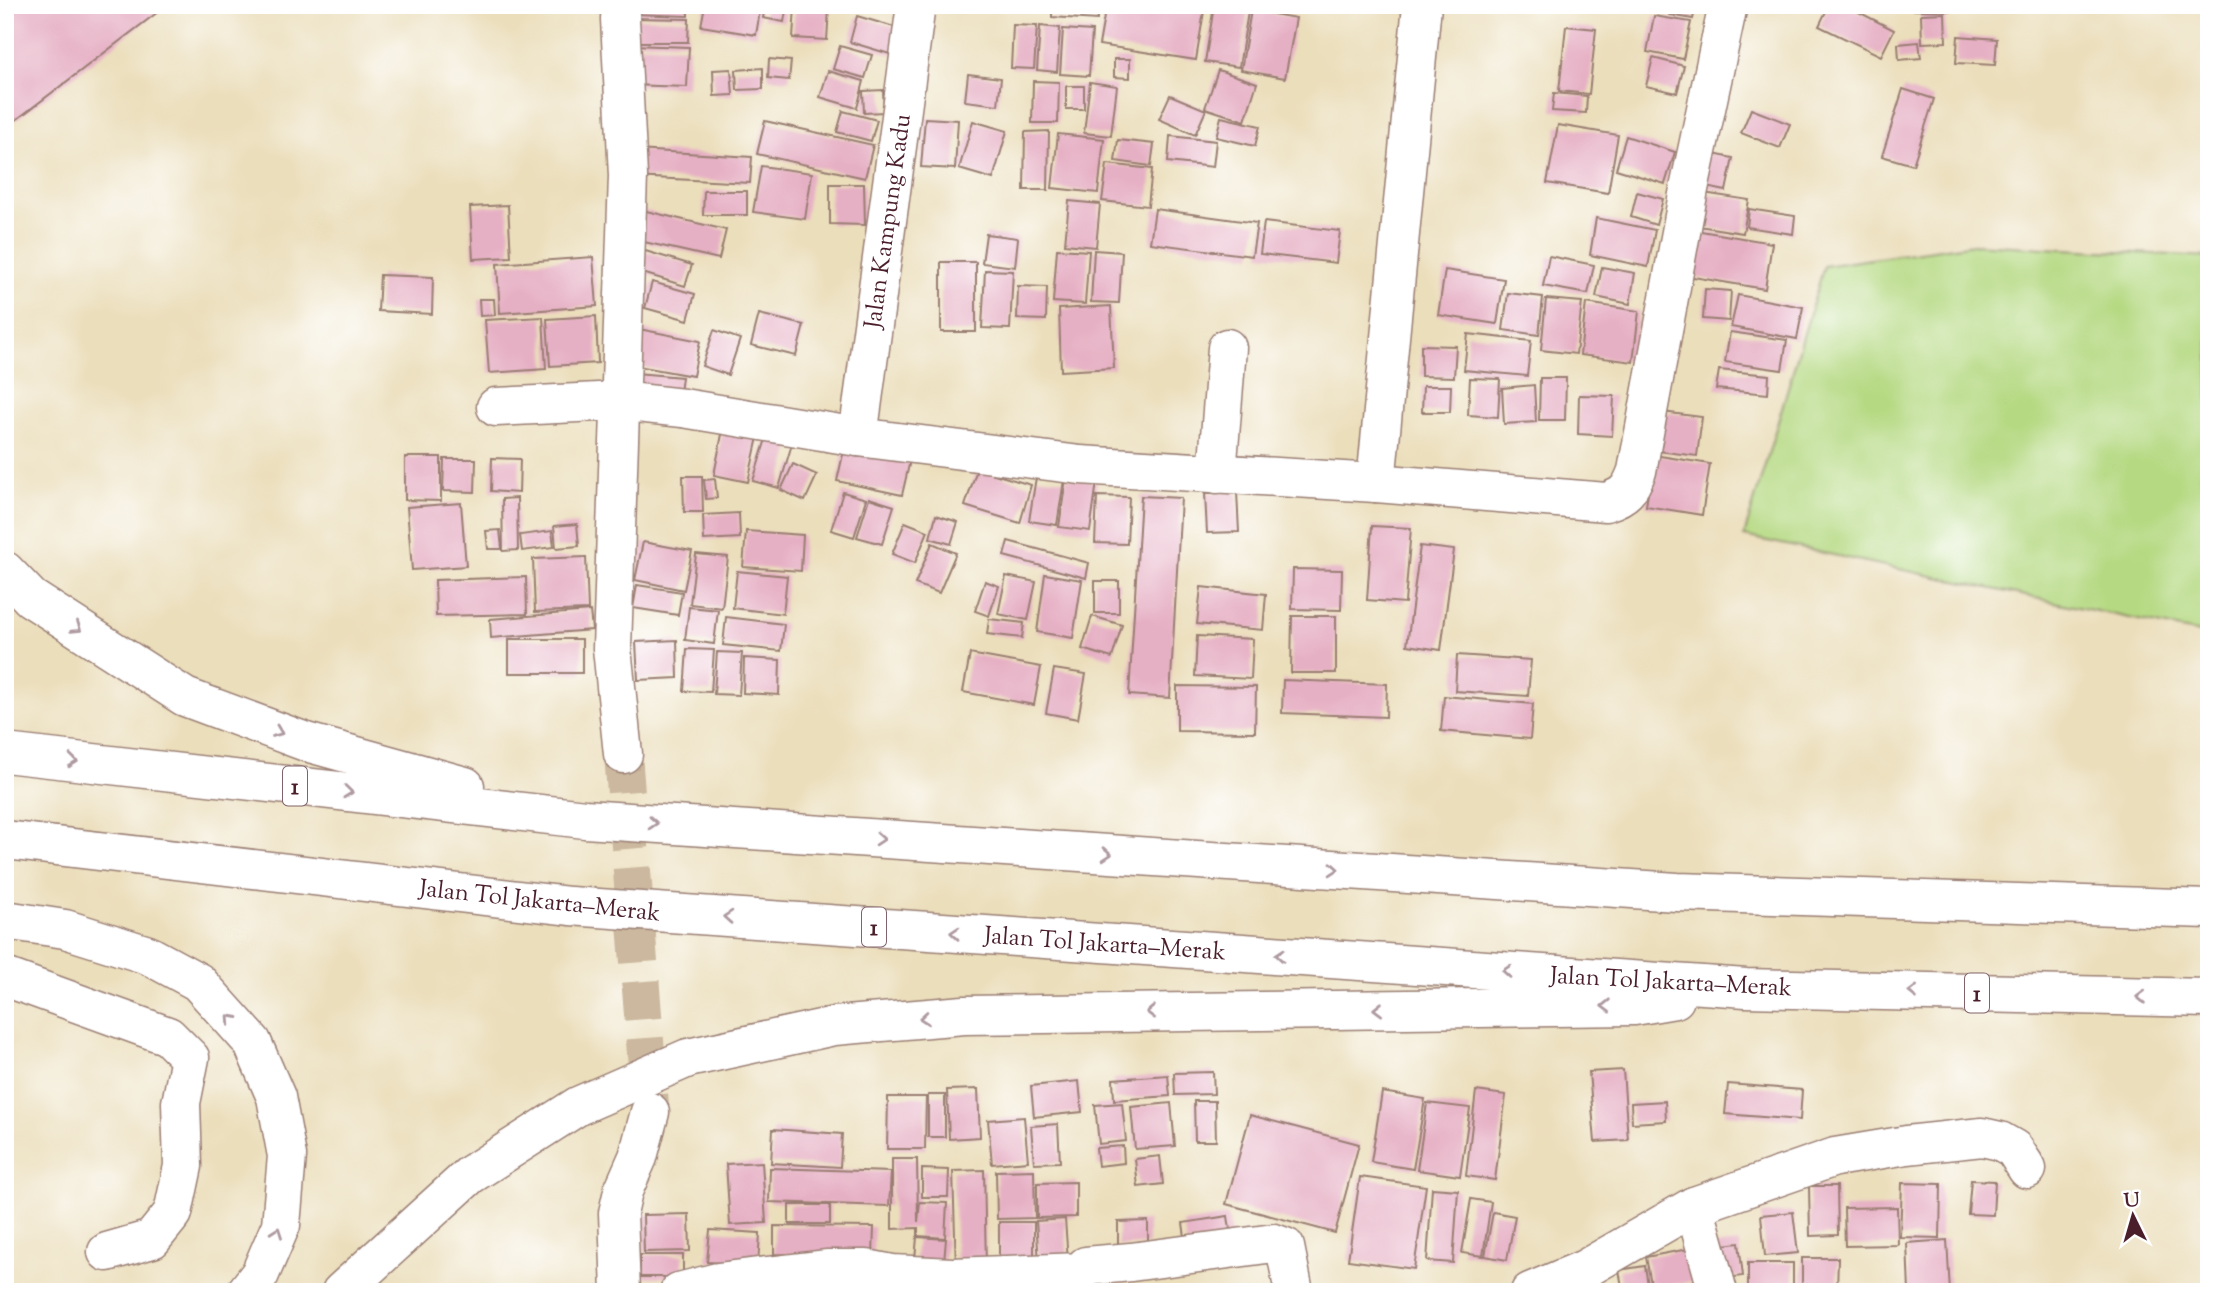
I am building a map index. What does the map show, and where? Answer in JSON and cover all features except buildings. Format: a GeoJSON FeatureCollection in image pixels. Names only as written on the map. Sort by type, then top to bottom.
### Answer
{"type":"FeatureCollection","features":[{"type":"Feature","properties":{"kind":"main road"},"geometry":{"type":"LineString","coordinates":[[621,5],[628,176],[612,648],[623,754]]}},
{"type":"Feature","properties":{"kind":"main road","name":"Jalan Kampung Kadu"},"geometry":{"type":"LineString","coordinates":[[858,437],[916,5]]}},
{"type":"Feature","properties":{"kind":"main road"},"geometry":{"type":"LineString","coordinates":[[1376,483],[1422,5]]}},
{"type":"Feature","properties":{"kind":"main road"},"geometry":{"type":"LineString","coordinates":[[496,407],[619,401],[683,408],[858,437],[1080,465],[1376,483],[1605,502],[1619,498],[1630,491],[1637,471],[1689,189],[1728,5]]}},
{"type":"Feature","properties":{"kind":"main road"},"geometry":{"type":"LineString","coordinates":[[1217,474],[1227,348]]}},
{"type":"Feature","properties":{"kind":"main road"},"geometry":{"type":"LineString","coordinates":[[5,570],[18,591],[185,697],[306,742],[585,819]]}},
{"type":"Feature","properties":{"kind":"main road","name":"1"},"geometry":{"type":"LineString","coordinates":[[5,753],[585,819],[1677,892],[2209,909]]}},
{"type":"Feature","properties":{"kind":"main road","name":"Jalan Tol Jakarta–Merak"},"geometry":{"type":"LineString","coordinates":[[5,840],[570,906],[1746,988],[2209,998]]}},
{"type":"Feature","properties":{"kind":"main road"},"geometry":{"type":"LineString","coordinates":[[5,920],[65,929],[148,955],[198,982],[252,1042],[276,1097],[287,1156],[281,1225],[260,1274],[246,1292]]}},
{"type":"Feature","properties":{"kind":"main road"},"geometry":{"type":"LineString","coordinates":[[5,977],[168,1036],[190,1058],[181,1103],[183,1166],[173,1213],[152,1239],[107,1252]]}},
{"type":"Feature","properties":{"kind":"main road"},"geometry":{"type":"LineString","coordinates":[[341,1292],[470,1175],[578,1106],[688,1058],[820,1029],[964,1015],[1634,1006],[1746,988]]}},
{"type":"Feature","properties":{"kind":"main road"},"geometry":{"type":"LineString","coordinates":[[621,1292],[618,1213],[623,1191],[638,1157],[650,1112]]}},
{"type":"Feature","properties":{"kind":"main road"},"geometry":{"type":"LineString","coordinates":[[1530,1292],[1585,1269],[1694,1206],[1835,1157],[1907,1145],[1982,1137],[2000,1141],[2014,1149],[2027,1169]]}},
{"type":"Feature","properties":{"kind":"main road"},"geometry":{"type":"LineString","coordinates":[[1694,1206],[1718,1292]]}},
{"type":"Feature","properties":{"kind":"main road"},"geometry":{"type":"LineString","coordinates":[[679,1292],[718,1282],[826,1269],[866,1269],[892,1274],[952,1278],[1083,1282],[1086,1266],[1274,1243],[1285,1247],[1294,1292]]}},
{"type":"Feature","properties":{"kind":"green space"},"geometry":{"type":"Polygon","coordinates":[[[1974,244],[2209,257],[2209,635],[1744,536],[1824,266],[1974,244]]]}},
{"type":"Feature","properties":{"kind":"tunnel"},"geometry":{"type":"LineString","coordinates":[[623,754],[650,1106]]}}]}
